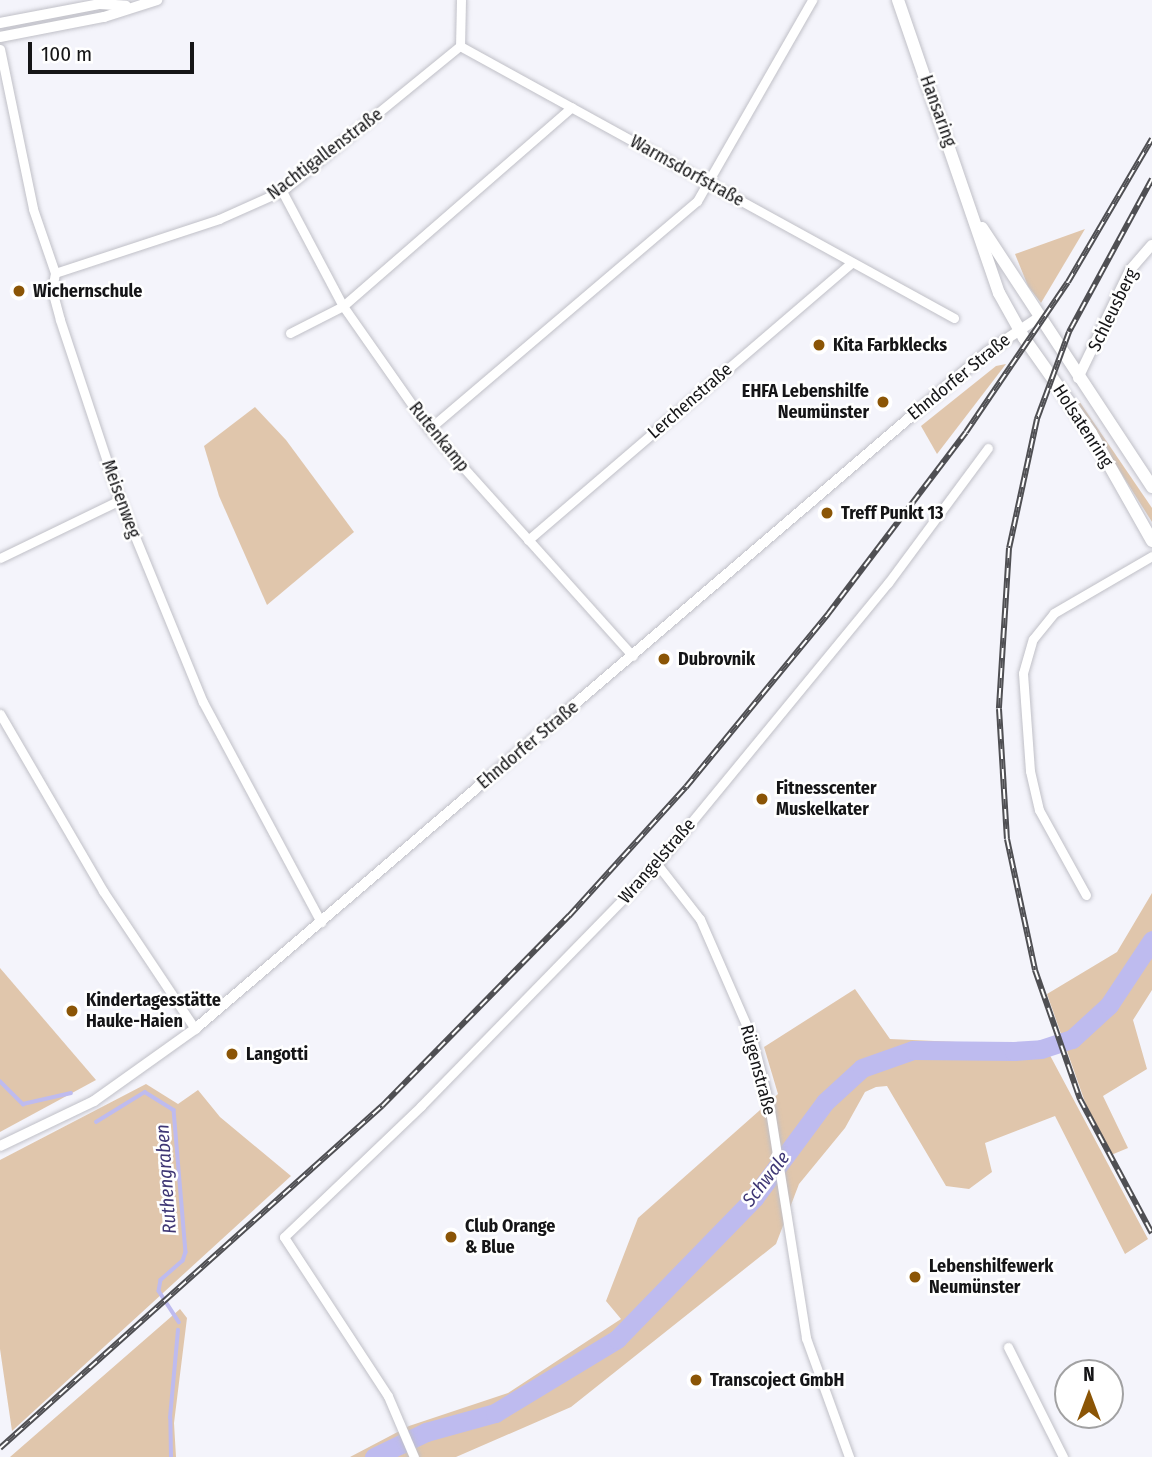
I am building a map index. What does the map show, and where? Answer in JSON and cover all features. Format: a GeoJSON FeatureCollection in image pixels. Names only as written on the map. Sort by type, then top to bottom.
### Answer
{"type":"FeatureCollection","features":[{"type":"Feature","properties":{"kind":"main road","name":"Hansaring"},"geometry":{"type":"LineString","coordinates":[[898,0],[978,222],[986,259],[1020,329]]}},
{"type":"Feature","properties":{"kind":"main road","name":"Hansaring"},"geometry":{"type":"LineString","coordinates":[[978,222],[1038,318]]}},
{"type":"Feature","properties":{"kind":"main road","name":"Holsatenring"},"geometry":{"type":"LineString","coordinates":[[1038,318],[1152,487]]}},
{"type":"Feature","properties":{"kind":"main road","name":"Holsatenring"},"geometry":{"type":"LineString","coordinates":[[1020,329],[1091,433],[1148,526],[1152,541]]}},
{"type":"Feature","properties":{"kind":"street"},"geometry":{"type":"LineString","coordinates":[[0,23],[100,4],[126,6],[157,0]]}},
{"type":"Feature","properties":{"kind":"street"},"geometry":{"type":"LineString","coordinates":[[460,46],[461,0]]}},
{"type":"Feature","properties":{"kind":"street"},"geometry":{"type":"LineString","coordinates":[[429,429],[697,201],[812,0]]}},
{"type":"Feature","properties":{"kind":"street"},"geometry":{"type":"LineString","coordinates":[[0,37],[104,17],[126,6]]}},
{"type":"Feature","properties":{"kind":"street","name":"Warmsdorfstraße"},"geometry":{"type":"LineString","coordinates":[[460,46],[954,318]]}},
{"type":"Feature","properties":{"kind":"street","name":"Nachtigallenstraße"},"geometry":{"type":"LineString","coordinates":[[55,273],[219,219],[282,191],[460,46]]}},
{"type":"Feature","properties":{"kind":"street","name":"Meisenweg"},"geometry":{"type":"LineString","coordinates":[[0,48],[33,209],[55,273],[52,290],[120,500],[203,702],[321,922]]}},
{"type":"Feature","properties":{"kind":"street"},"geometry":{"type":"LineString","coordinates":[[290,333],[343,306],[572,107]]}},
{"type":"Feature","properties":{"kind":"street","name":"Rutenkamp"},"geometry":{"type":"LineString","coordinates":[[282,191],[343,306],[429,429],[633,656]]}},
{"type":"Feature","properties":{"kind":"street","name":"Schleusberg"},"geometry":{"type":"LineString","coordinates":[[1078,378],[1130,270],[1152,245]]}},
{"type":"Feature","properties":{"kind":"street","name":"Lerchenstraße"},"geometry":{"type":"LineString","coordinates":[[528,540],[851,263]]}},
{"type":"Feature","properties":{"kind":"street","name":"Ehndorfer Straße"},"geometry":{"type":"LineString","coordinates":[[0,1146],[94,1101],[195,1029],[931,399],[1038,318]]}},
{"type":"Feature","properties":{"kind":"street","name":"Wrangelstraße"},"geometry":{"type":"LineString","coordinates":[[413,1456],[388,1396],[284,1237],[421,1107],[657,864],[888,583],[988,448]]}},
{"type":"Feature","properties":{"kind":"street"},"geometry":{"type":"LineString","coordinates":[[0,558],[120,500]]}},
{"type":"Feature","properties":{"kind":"street"},"geometry":{"type":"LineString","coordinates":[[1086,895],[1039,810],[1030,771],[1023,673],[1033,639],[1055,613],[1152,556]]}},
{"type":"Feature","properties":{"kind":"street"},"geometry":{"type":"LineString","coordinates":[[0,714],[103,891],[195,1029]]}},
{"type":"Feature","properties":{"kind":"street","name":"Rügenstraße"},"geometry":{"type":"LineString","coordinates":[[657,864],[700,919],[726,972],[752,1038],[769,1104],[779,1182],[806,1338],[849,1457]]}},
{"type":"Feature","properties":{"kind":"street"},"geometry":{"type":"LineString","coordinates":[[1008,1347],[1063,1457]]}},
{"type":"Feature","properties":{"kind":"shaded area"},"geometry":{"type":"Polygon","coordinates":[[[1085,229],[1041,303],[1028,286],[1015,254],[1085,229]]]}},
{"type":"Feature","properties":{"kind":"shaded area"},"geometry":{"type":"Polygon","coordinates":[[[1006,364],[937,454],[921,426],[996,366],[1006,364]]]}},
{"type":"Feature","properties":{"kind":"shaded area"},"geometry":{"type":"Polygon","coordinates":[[[1079,401],[1152,508],[1152,522],[1077,403],[1079,401]]]}},
{"type":"Feature","properties":{"kind":"shaded area"},"geometry":{"type":"Polygon","coordinates":[[[255,407],[286,440],[354,532],[267,605],[219,496],[204,446],[255,407]]]}},
{"type":"Feature","properties":{"kind":"shaded area"},"geometry":{"type":"Polygon","coordinates":[[[1152,893],[1152,990],[1133,1020],[1147,1069],[1103,1096],[1128,1148],[1111,1155],[1086,1105],[1047,994],[1117,952],[1152,893]]]}},
{"type":"Feature","properties":{"kind":"shaded area"},"geometry":{"type":"Polygon","coordinates":[[[0,968],[96,1080],[0,1132],[0,968]]]}},
{"type":"Feature","properties":{"kind":"shaded area"},"geometry":{"type":"Polygon","coordinates":[[[855,989],[890,1039],[1045,1046],[1148,1239],[1125,1254],[1055,1116],[985,1143],[992,1172],[969,1189],[946,1186],[887,1086],[876,1087],[865,1092],[845,1128],[799,1184],[776,1244],[571,1407],[456,1457],[350,1457],[409,1426],[508,1393],[621,1319],[606,1301],[638,1218],[778,1094],[764,1047],[855,989]]]}},
{"type":"Feature","properties":{"kind":"shaded area"},"geometry":{"type":"Polygon","coordinates":[[[146,1084],[178,1104],[198,1090],[220,1117],[291,1176],[12,1431],[0,1349],[0,1160],[146,1084]]]}},
{"type":"Feature","properties":{"kind":"shaded area"},"geometry":{"type":"Polygon","coordinates":[[[180,1309],[187,1318],[174,1423],[176,1457],[10,1457],[180,1309]]]}},
{"type":"Feature","properties":{"kind":"waterway","name":"Schwale"},"geometry":{"type":"LineString","coordinates":[[374,1457],[426,1432],[495,1413],[617,1339],[754,1198],[825,1102],[862,1068],[913,1050],[1014,1051],[1041,1049],[1072,1039],[1109,1005],[1152,940]]}},
{"type":"Feature","properties":{"kind":"waterway","name":"Ruthengraben"},"geometry":{"type":"LineString","coordinates":[[0,1081],[23,1104],[71,1093]]}},
{"type":"Feature","properties":{"kind":"waterway","name":"Ruthengraben"},"geometry":{"type":"LineString","coordinates":[[96,1122],[145,1092],[174,1110],[186,1252],[183,1261],[161,1280],[159,1291],[179,1322]]}},
{"type":"Feature","properties":{"kind":"waterway","name":"Ruthengraben"},"geometry":{"type":"LineString","coordinates":[[171,1457],[170,1418],[178,1330]]}},
{"type":"Feature","properties":{"kind":"railway"},"geometry":{"type":"LineString","coordinates":[[0,1448],[382,1106],[569,916],[686,787],[828,614],[966,432],[1068,282],[1152,139]]}},
{"type":"Feature","properties":{"kind":"railway"},"geometry":{"type":"LineString","coordinates":[[1152,179],[1069,332],[1037,419],[1009,548],[999,709],[1007,839],[1035,970],[1080,1099],[1152,1233]]}},
{"type":"Feature","properties":{"kind":"place","name":"Wichernschule"},"geometry":{"type":"Point","coordinates":[19,291]}},
{"type":"Feature","properties":{"kind":"place","name":"Kita Farbklecks"},"geometry":{"type":"Point","coordinates":[819,345]}},
{"type":"Feature","properties":{"kind":"place","name":"EHFA Lebenshilfe Neumünster"},"geometry":{"type":"Point","coordinates":[883,402]}},
{"type":"Feature","properties":{"kind":"place","name":"Treff Punkt 13"},"geometry":{"type":"Point","coordinates":[827,513]}},
{"type":"Feature","properties":{"kind":"place","name":"Dubrovnik"},"geometry":{"type":"Point","coordinates":[664,659]}},
{"type":"Feature","properties":{"kind":"place","name":"Fitnesscenter Muskelkater"},"geometry":{"type":"Point","coordinates":[762,799]}},
{"type":"Feature","properties":{"kind":"place","name":"Kindertagesstätte Hauke-Haien"},"geometry":{"type":"Point","coordinates":[72,1011]}},
{"type":"Feature","properties":{"kind":"place","name":"Langotti"},"geometry":{"type":"Point","coordinates":[232,1054]}},
{"type":"Feature","properties":{"kind":"place","name":"Club Orange & Blue"},"geometry":{"type":"Point","coordinates":[451,1237]}},
{"type":"Feature","properties":{"kind":"place","name":"Lebenshilfewerk Neumünster"},"geometry":{"type":"Point","coordinates":[915,1277]}},
{"type":"Feature","properties":{"kind":"place","name":"Transcoject GmbH"},"geometry":{"type":"Point","coordinates":[696,1380]}}]}
